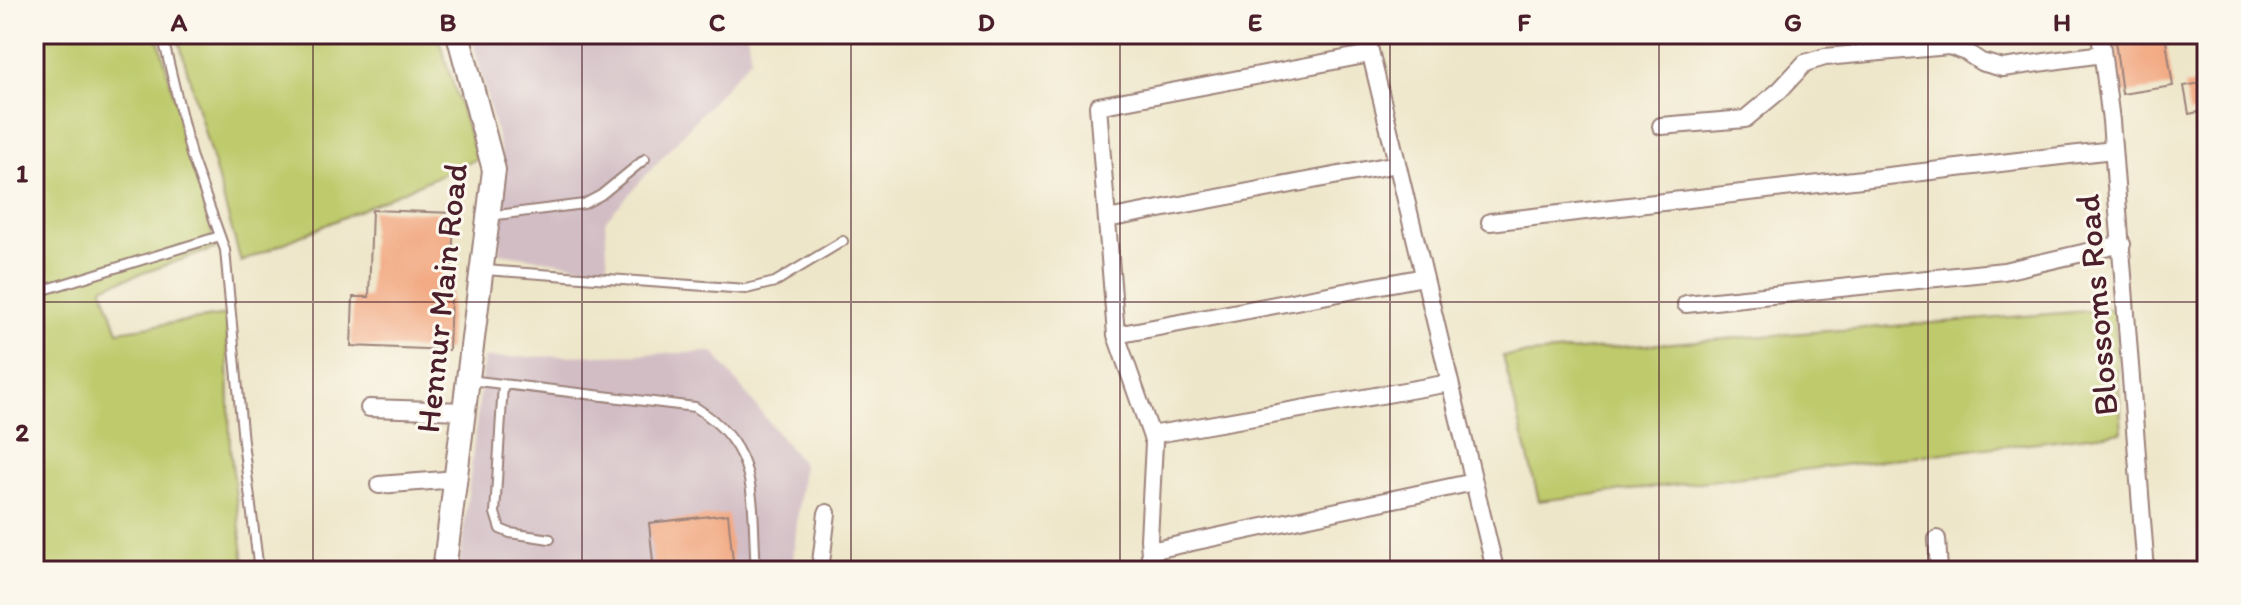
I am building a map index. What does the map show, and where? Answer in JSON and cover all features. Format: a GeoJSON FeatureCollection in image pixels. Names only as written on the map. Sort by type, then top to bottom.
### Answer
{"type":"FeatureCollection","features":[{"type":"Feature","properties":{"kind":"main road","name":"Hennur Main Road"},"geometry":{"type":"LineString","coordinates":[[444,571],[494,170],[458,34]]}},
{"type":"Feature","properties":{"kind":"street"},"geometry":{"type":"LineString","coordinates":[[1366,34],[1494,565]]}},
{"type":"Feature","properties":{"kind":"street","name":"Blossoms Road"},"geometry":{"type":"LineString","coordinates":[[2100,34],[2122,244],[2146,571]]}},
{"type":"Feature","properties":{"kind":"street"},"geometry":{"type":"LineString","coordinates":[[1661,126],[1745,119],[1780,90],[1805,63],[1825,57],[1949,46],[1981,62],[2003,68],[2102,54]]}},
{"type":"Feature","properties":{"kind":"street"},"geometry":{"type":"LineString","coordinates":[[1151,571],[1154,443],[1116,335],[1098,106],[1370,54]]}},
{"type":"Feature","properties":{"kind":"street"},"geometry":{"type":"LineString","coordinates":[[1490,222],[2113,150]]}},
{"type":"Feature","properties":{"kind":"street"},"geometry":{"type":"LineString","coordinates":[[1107,219],[1397,164]]}},
{"type":"Feature","properties":{"kind":"street"},"geometry":{"type":"LineString","coordinates":[[1686,304],[2004,271],[2122,244]]}},
{"type":"Feature","properties":{"kind":"street"},"geometry":{"type":"LineString","coordinates":[[1116,335],[1424,277]]}},
{"type":"Feature","properties":{"kind":"street"},"geometry":{"type":"LineString","coordinates":[[1151,435],[1450,383]]}},
{"type":"Feature","properties":{"kind":"street"},"geometry":{"type":"LineString","coordinates":[[369,408],[465,411]]}},
{"type":"Feature","properties":{"kind":"street"},"geometry":{"type":"LineString","coordinates":[[379,485],[457,479]]}},
{"type":"Feature","properties":{"kind":"street"},"geometry":{"type":"LineString","coordinates":[[1150,551],[1474,482]]}},
{"type":"Feature","properties":{"kind":"street"},"geometry":{"type":"LineString","coordinates":[[820,571],[827,513]]}},
{"type":"Feature","properties":{"kind":"street"},"geometry":{"type":"LineString","coordinates":[[1937,539],[1939,571]]}},
{"type":"Feature","properties":{"kind":"lane"},"geometry":{"type":"LineString","coordinates":[[162,34],[187,142],[220,236],[230,279],[235,372],[259,571]]}},
{"type":"Feature","properties":{"kind":"lane"},"geometry":{"type":"LineString","coordinates":[[489,216],[584,204],[601,195],[645,159]]}},
{"type":"Feature","properties":{"kind":"lane"},"geometry":{"type":"LineString","coordinates":[[34,293],[220,236]]}},
{"type":"Feature","properties":{"kind":"lane"},"geometry":{"type":"LineString","coordinates":[[482,270],[746,289],[775,282],[843,241]]}},
{"type":"Feature","properties":{"kind":"lane"},"geometry":{"type":"LineString","coordinates":[[469,380],[695,407],[711,416],[741,450],[749,473],[756,571]]}},
{"type":"Feature","properties":{"kind":"lane"},"geometry":{"type":"LineString","coordinates":[[503,384],[497,521],[500,529],[510,533],[550,539]]}},
{"type":"Feature","properties":{"kind":"shaded area"},"geometry":{"type":"Polygon","coordinates":[[[471,34],[747,34],[751,58],[605,221],[608,270],[500,253],[501,152],[471,34]]]}},
{"type":"Feature","properties":{"kind":"shaded area"},"geometry":{"type":"Polygon","coordinates":[[[713,352],[803,465],[792,571],[459,571],[484,358],[713,352]]]}},
{"type":"Feature","properties":{"kind":"green space"},"geometry":{"type":"Polygon","coordinates":[[[34,34],[157,34],[216,248],[102,287],[118,331],[227,315],[230,447],[245,571],[34,571],[34,34]]]}},
{"type":"Feature","properties":{"kind":"green space"},"geometry":{"type":"Polygon","coordinates":[[[177,34],[437,34],[477,159],[241,262],[177,34]]]}},
{"type":"Feature","properties":{"kind":"green space"},"geometry":{"type":"Polygon","coordinates":[[[2114,309],[2122,432],[1539,501],[1503,356],[2114,309]]]}},
{"type":"Feature","properties":{"kind":"building"},"geometry":{"type":"Polygon","coordinates":[[[2165,34],[2173,86],[2122,94],[2115,40],[2165,34]]]}},
{"type":"Feature","properties":{"kind":"building"},"geometry":{"type":"Polygon","coordinates":[[[2207,82],[2207,110],[2189,114],[2184,86],[2207,82]]]}},
{"type":"Feature","properties":{"kind":"building"},"geometry":{"type":"Polygon","coordinates":[[[372,210],[454,213],[449,350],[351,346],[353,297],[369,297],[372,210]]]}},
{"type":"Feature","properties":{"kind":"building"},"geometry":{"type":"Polygon","coordinates":[[[728,514],[734,571],[654,571],[649,523],[728,514]]]}}]}
